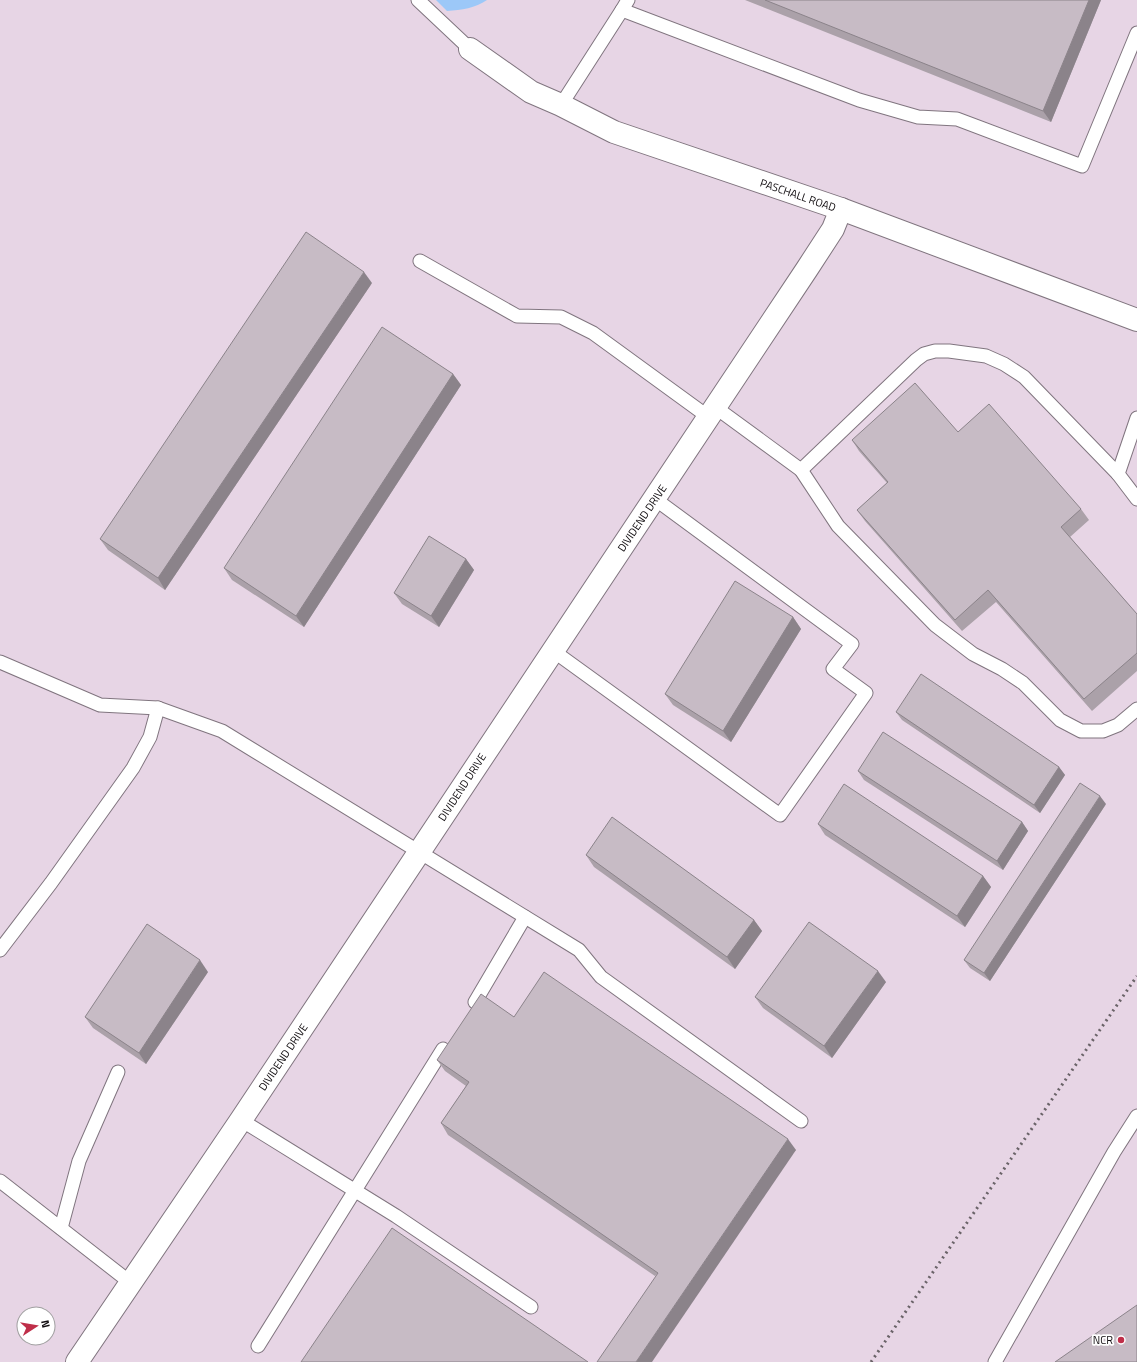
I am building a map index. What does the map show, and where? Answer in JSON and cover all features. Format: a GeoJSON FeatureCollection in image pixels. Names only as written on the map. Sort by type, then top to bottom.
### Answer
{"type":"FeatureCollection","features":[{"type":"Feature","properties":{"kind":"street","name":"PASCHALL ROAD"},"geometry":{"type":"LineString","coordinates":[[470,49],[525,88],[614,132],[841,209],[1137,320]]}},
{"type":"Feature","properties":{"kind":"street","name":"DIVIDEND DRIVE"},"geometry":{"type":"LineString","coordinates":[[77,1362],[420,853],[552,650],[655,499],[828,236],[841,209]]}},
{"type":"Feature","properties":{"kind":"lane"},"geometry":{"type":"LineString","coordinates":[[418,0],[470,49]]}},
{"type":"Feature","properties":{"kind":"lane"},"geometry":{"type":"LineString","coordinates":[[561,105],[625,5],[859,100],[918,117],[957,119],[1082,166],[1137,33]]}},
{"type":"Feature","properties":{"kind":"lane"},"geometry":{"type":"LineString","coordinates":[[420,261],[517,316],[561,317],[594,333],[711,412],[801,470],[838,526],[935,625],[973,654],[1023,683],[1060,720],[1081,731],[1103,731],[1118,725],[1137,709]]}},
{"type":"Feature","properties":{"kind":"lane"},"geometry":{"type":"LineString","coordinates":[[801,470],[916,360],[924,354],[942,351],[986,356],[1004,364],[1024,377],[1118,474],[1137,500]]}},
{"type":"Feature","properties":{"kind":"lane"},"geometry":{"type":"LineString","coordinates":[[1118,474],[1137,418]]}},
{"type":"Feature","properties":{"kind":"lane"},"geometry":{"type":"LineString","coordinates":[[552,650],[780,816],[866,693],[833,669],[852,644],[655,499]]}},
{"type":"Feature","properties":{"kind":"lane"},"geometry":{"type":"LineString","coordinates":[[0,662],[100,705],[158,708],[222,731],[579,950],[601,977],[801,1121]]}},
{"type":"Feature","properties":{"kind":"lane"},"geometry":{"type":"LineString","coordinates":[[0,950],[51,883],[133,768],[150,736],[158,708]]}},
{"type":"Feature","properties":{"kind":"lane"},"geometry":{"type":"LineString","coordinates":[[475,1002],[525,917]]}},
{"type":"Feature","properties":{"kind":"lane"},"geometry":{"type":"LineString","coordinates":[[258,1346],[443,1050]]}},
{"type":"Feature","properties":{"kind":"lane"},"geometry":{"type":"LineString","coordinates":[[61,1228],[79,1161],[118,1072]]}},
{"type":"Feature","properties":{"kind":"lane"},"geometry":{"type":"LineString","coordinates":[[995,1362],[1114,1152],[1137,1116]]}},
{"type":"Feature","properties":{"kind":"lane"},"geometry":{"type":"LineString","coordinates":[[241,1120],[396,1216],[531,1307]]}},
{"type":"Feature","properties":{"kind":"lane"},"geometry":{"type":"LineString","coordinates":[[0,1181],[131,1283]]}},
{"type":"Feature","properties":{"kind":"shaded area"},"geometry":{"type":"Polygon","coordinates":[[[0,0],[1137,0],[1137,1362],[0,1362],[0,0]]]}},
{"type":"Feature","properties":{"kind":"water"},"geometry":{"type":"Polygon","coordinates":[[[436,0],[487,0],[468,8],[447,11],[436,0]]]}},
{"type":"Feature","properties":{"kind":"building"},"geometry":{"type":"Polygon","coordinates":[[[765,0],[1089,0],[1043,111],[765,0]]]}},
{"type":"Feature","properties":{"kind":"building"},"geometry":{"type":"Polygon","coordinates":[[[306,232],[364,272],[158,578],[100,539],[306,232]]]}},
{"type":"Feature","properties":{"kind":"building"},"geometry":{"type":"Polygon","coordinates":[[[382,327],[453,374],[296,616],[224,568],[382,327]]]}},
{"type":"Feature","properties":{"kind":"building"},"geometry":{"type":"Polygon","coordinates":[[[915,383],[958,432],[989,404],[1081,509],[1061,527],[1137,614],[1137,653],[1084,699],[988,590],[955,620],[857,510],[888,482],[852,440],[915,383]]]}},
{"type":"Feature","properties":{"kind":"building"},"geometry":{"type":"Polygon","coordinates":[[[429,536],[466,559],[431,616],[394,593],[429,536]]]}},
{"type":"Feature","properties":{"kind":"building"},"geometry":{"type":"Polygon","coordinates":[[[735,581],[793,617],[723,731],[665,694],[735,581]]]}},
{"type":"Feature","properties":{"kind":"building"},"geometry":{"type":"Polygon","coordinates":[[[921,674],[1059,767],[1034,805],[896,712],[921,674]]]}},
{"type":"Feature","properties":{"kind":"building"},"geometry":{"type":"Polygon","coordinates":[[[883,732],[1022,822],[997,861],[858,771],[883,732]]]}},
{"type":"Feature","properties":{"kind":"building"},"geometry":{"type":"Polygon","coordinates":[[[1080,783],[1100,796],[984,973],[964,960],[1080,783]]]}},
{"type":"Feature","properties":{"kind":"building"},"geometry":{"type":"Polygon","coordinates":[[[844,784],[983,876],[957,916],[818,824],[844,784]]]}},
{"type":"Feature","properties":{"kind":"building"},"geometry":{"type":"Polygon","coordinates":[[[612,817],[754,920],[727,957],[586,855],[612,817]]]}},
{"type":"Feature","properties":{"kind":"building"},"geometry":{"type":"Polygon","coordinates":[[[809,922],[878,971],[824,1046],[755,997],[809,922]]]}},
{"type":"Feature","properties":{"kind":"building"},"geometry":{"type":"Polygon","coordinates":[[[147,924],[200,960],[139,1053],[85,1017],[147,924]]]}},
{"type":"Feature","properties":{"kind":"building"},"geometry":{"type":"Polygon","coordinates":[[[544,972],[788,1139],[636,1362],[597,1362],[658,1273],[441,1123],[469,1082],[437,1060],[481,994],[514,1017],[544,972]]]}},
{"type":"Feature","properties":{"kind":"building"},"geometry":{"type":"Polygon","coordinates":[[[392,1228],[588,1362],[301,1362],[392,1228]]]}},
{"type":"Feature","properties":{"kind":"building"},"geometry":{"type":"Polygon","coordinates":[[[1137,1305],[1137,1362],[1055,1362],[1137,1305]]]}},
{"type":"Feature","properties":{"kind":"railway"},"geometry":{"type":"LineString","coordinates":[[871,1362],[1137,976]]}},
{"type":"Feature","properties":{"kind":"place","name":"NCR"},"geometry":{"type":"Point","coordinates":[1121,1340]}}]}
